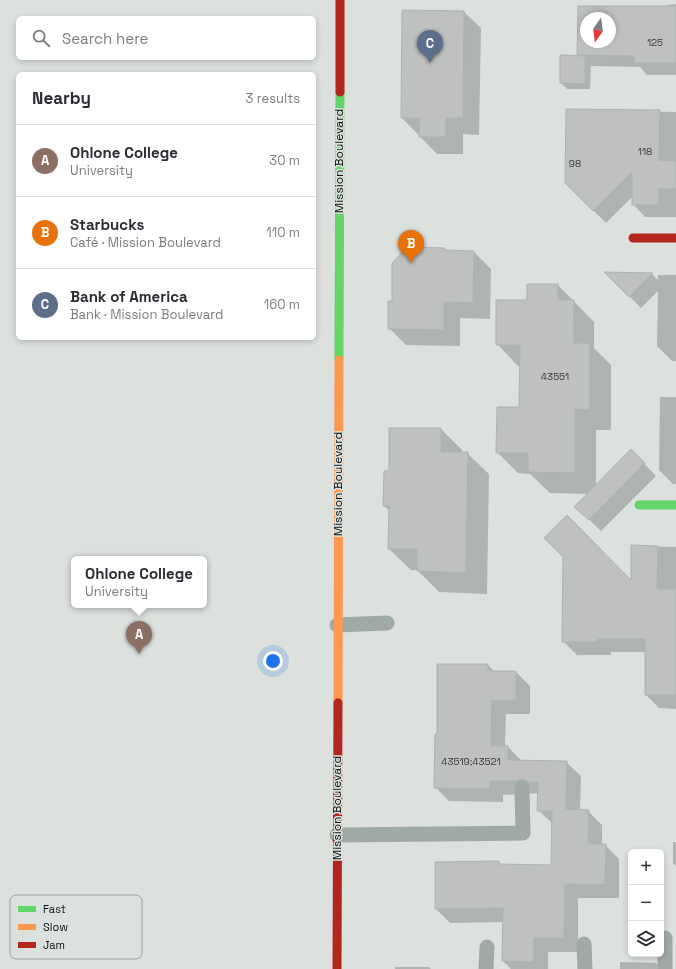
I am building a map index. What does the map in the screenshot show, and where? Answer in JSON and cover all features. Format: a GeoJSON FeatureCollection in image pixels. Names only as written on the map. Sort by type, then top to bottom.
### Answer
{"type":"FeatureCollection","features":[{"type":"Feature","properties":{"kind":"main road","name":"Mission Boulevard"},"geometry":{"type":"LineString","coordinates":[[337,969],[340,0]]}},
{"type":"Feature","properties":{"kind":"main road"},"geometry":{"type":"LineString","coordinates":[[633,238],[676,238]]}},
{"type":"Feature","properties":{"kind":"main road"},"geometry":{"type":"LineString","coordinates":[[639,505],[676,505]]}},
{"type":"Feature","properties":{"kind":"lane"},"geometry":{"type":"LineString","coordinates":[[338,625],[387,623]]}},
{"type":"Feature","properties":{"kind":"lane"},"geometry":{"type":"LineString","coordinates":[[337,835],[523,833],[522,788]]}},
{"type":"Feature","properties":{"kind":"lane"},"geometry":{"type":"LineString","coordinates":[[665,938],[665,969]]}},
{"type":"Feature","properties":{"kind":"lane"},"geometry":{"type":"LineString","coordinates":[[584,944],[585,969]]}},
{"type":"Feature","properties":{"kind":"lane"},"geometry":{"type":"LineString","coordinates":[[486,969],[487,947]]}},
{"type":"Feature","properties":{"kind":"building"},"geometry":{"type":"Polygon","coordinates":[[[578,6],[676,6],[676,63],[634,63],[634,56],[577,55],[578,6]]]}},
{"type":"Feature","properties":{"kind":"building"},"geometry":{"type":"Polygon","coordinates":[[[402,10],[464,11],[463,118],[446,118],[446,137],[419,137],[420,118],[401,118],[402,10]]]}},
{"type":"Feature","properties":{"kind":"building"},"geometry":{"type":"Polygon","coordinates":[[[560,55],[585,56],[585,84],[560,83],[560,55]]]}},
{"type":"Feature","properties":{"kind":"building"},"geometry":{"type":"Polygon","coordinates":[[[566,109],[660,110],[659,160],[676,161],[676,189],[659,189],[659,205],[632,205],[632,172],[593,211],[565,183],[566,109]]]}},
{"type":"Feature","properties":{"kind":"building"},"geometry":{"type":"Polygon","coordinates":[[[407,247],[445,248],[444,250],[474,251],[473,303],[444,302],[444,330],[388,329],[388,301],[392,301],[392,263],[407,247]]]}},
{"type":"Feature","properties":{"kind":"building"},"geometry":{"type":"Polygon","coordinates":[[[604,272],[653,273],[629,297],[604,272]]]}},
{"type":"Feature","properties":{"kind":"building"},"geometry":{"type":"Polygon","coordinates":[[[527,284],[558,284],[558,300],[574,300],[573,343],[590,343],[590,410],[575,409],[575,473],[528,472],[528,453],[496,453],[497,407],[519,407],[520,345],[496,345],[496,300],[527,300],[527,284]]]}},
{"type":"Feature","properties":{"kind":"building"},"geometry":{"type":"Polygon","coordinates":[[[389,428],[441,428],[441,452],[468,452],[466,573],[417,571],[417,549],[388,549],[389,506],[383,506],[384,471],[389,471],[389,428]]]}},
{"type":"Feature","properties":{"kind":"building"},"geometry":{"type":"Polygon","coordinates":[[[631,449],[645,463],[589,520],[574,507],[631,449]]]}},
{"type":"Feature","properties":{"kind":"building"},"geometry":{"type":"Polygon","coordinates":[[[567,515],[631,580],[631,545],[658,546],[657,589],[676,589],[676,695],[645,695],[645,639],[598,639],[598,642],[562,642],[563,557],[544,538],[567,515]]]}},
{"type":"Feature","properties":{"kind":"building"},"geometry":{"type":"Polygon","coordinates":[[[437,664],[488,664],[488,671],[516,671],[516,701],[492,700],[491,746],[508,746],[508,760],[567,761],[566,809],[589,810],[588,844],[606,844],[605,885],[565,884],[564,938],[534,938],[534,962],[502,961],[503,908],[435,909],[435,862],[499,861],[499,864],[551,865],[552,811],[537,811],[538,782],[528,782],[522,779],[516,781],[490,781],[490,789],[434,788],[435,734],[437,734],[437,664]]]}},
{"type":"Feature","properties":{"kind":"traffic: fast"},"geometry":{"type":"LineString","coordinates":[[339,360],[340,92]]}},
{"type":"Feature","properties":{"kind":"traffic: fast"},"geometry":{"type":"LineString","coordinates":[[639,505],[676,505]]}},
{"type":"Feature","properties":{"kind":"traffic: slow"},"geometry":{"type":"LineString","coordinates":[[338,703],[339,360]]}},
{"type":"Feature","properties":{"kind":"traffic: jam"},"geometry":{"type":"LineString","coordinates":[[340,0],[340,92]]}},
{"type":"Feature","properties":{"kind":"traffic: jam"},"geometry":{"type":"LineString","coordinates":[[633,238],[676,238]]}},
{"type":"Feature","properties":{"kind":"traffic: jam"},"geometry":{"type":"LineString","coordinates":[[337,969],[338,703]]}},
{"type":"Feature","properties":{"kind":"place","name":"Bank of America"},"geometry":{"type":"Point","coordinates":[430,63]}},
{"type":"Feature","properties":{"kind":"place","name":"Starbucks"},"geometry":{"type":"Point","coordinates":[411,263]}},
{"type":"Feature","properties":{"kind":"place","name":"Ohlone College"},"geometry":{"type":"Point","coordinates":[139,654]}}]}
